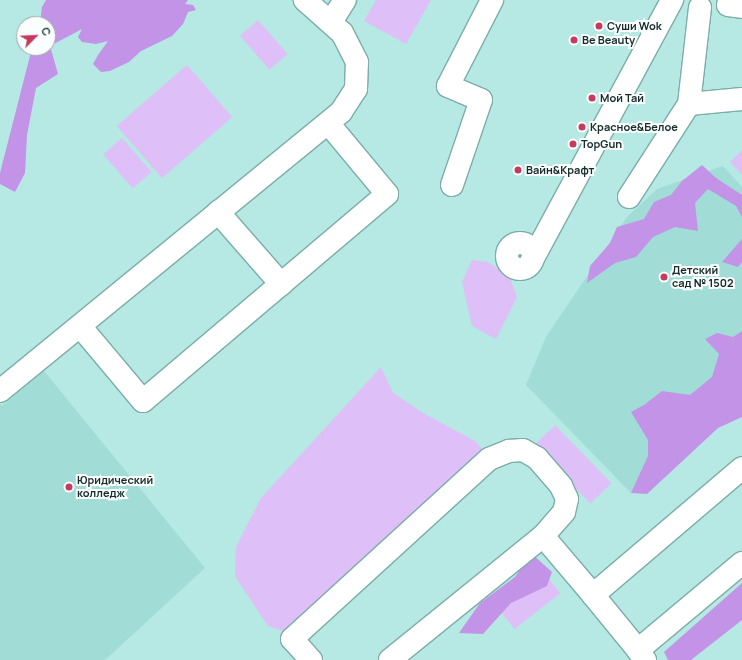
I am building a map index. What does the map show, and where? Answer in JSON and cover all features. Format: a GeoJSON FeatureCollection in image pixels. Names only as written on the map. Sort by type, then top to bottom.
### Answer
{"type":"FeatureCollection","features":[{"type":"Feature","properties":{"kind":"lane"},"geometry":{"type":"LineString","coordinates":[[0,391],[341,112],[356,89],[357,62],[342,33],[305,0]]}},
{"type":"Feature","properties":{"kind":"lane"},"geometry":{"type":"LineString","coordinates":[[331,22],[345,0]]}},
{"type":"Feature","properties":{"kind":"lane"},"geometry":{"type":"LineString","coordinates":[[452,185],[481,100],[448,86],[492,0]]}},
{"type":"Feature","properties":{"kind":"lane"},"geometry":{"type":"LineString","coordinates":[[531,262],[672,0]]}},
{"type":"Feature","properties":{"kind":"lane"},"geometry":{"type":"LineString","coordinates":[[629,197],[689,104],[700,8]]}},
{"type":"Feature","properties":{"kind":"lane"},"geometry":{"type":"LineString","coordinates":[[689,104],[742,99]]}},
{"type":"Feature","properties":{"kind":"lane"},"geometry":{"type":"LineString","coordinates":[[80,326],[143,401],[387,194],[328,123]]}},
{"type":"Feature","properties":{"kind":"lane"},"geometry":{"type":"LineString","coordinates":[[218,212],[281,284]]}},
{"type":"Feature","properties":{"kind":"lane"},"geometry":{"type":"LineString","coordinates":[[311,660],[292,639],[489,459],[509,451],[523,450],[537,458],[561,486],[567,499],[564,512],[543,536],[390,660]]}},
{"type":"Feature","properties":{"kind":"lane"},"geometry":{"type":"LineString","coordinates":[[593,595],[742,468]]}},
{"type":"Feature","properties":{"kind":"lane"},"geometry":{"type":"LineString","coordinates":[[543,536],[642,655],[742,563]]}},
{"type":"Feature","properties":{"kind":"shaded area"},"geometry":{"type":"Polygon","coordinates":[[[46,0],[188,0],[185,4],[193,5],[196,10],[188,12],[183,24],[172,36],[141,51],[129,62],[110,71],[101,72],[93,64],[108,41],[96,44],[82,42],[78,37],[82,29],[56,43],[56,16],[41,16],[42,7],[46,0]]]}},
{"type":"Feature","properties":{"kind":"shaded area"},"geometry":{"type":"Polygon","coordinates":[[[376,0],[431,0],[406,44],[364,21],[376,0]]]}},
{"type":"Feature","properties":{"kind":"shaded area"},"geometry":{"type":"Polygon","coordinates":[[[258,20],[288,54],[269,70],[240,36],[258,20]]]}},
{"type":"Feature","properties":{"kind":"shaded area"},"geometry":{"type":"Polygon","coordinates":[[[30,56],[53,56],[58,74],[36,88],[27,135],[25,173],[15,192],[0,184],[0,173],[30,56]]]}},
{"type":"Feature","properties":{"kind":"shaded area"},"geometry":{"type":"Polygon","coordinates":[[[187,65],[232,117],[162,178],[117,126],[187,65]]]}},
{"type":"Feature","properties":{"kind":"shaded area"},"geometry":{"type":"Polygon","coordinates":[[[122,138],[152,172],[133,188],[103,154],[122,138]]]}},
{"type":"Feature","properties":{"kind":"shaded area"},"geometry":{"type":"Polygon","coordinates":[[[742,150],[742,175],[730,162],[742,150]]]}},
{"type":"Feature","properties":{"kind":"shaded area"},"geometry":{"type":"Polygon","coordinates":[[[702,165],[716,178],[742,195],[742,217],[736,206],[708,189],[695,203],[698,231],[675,227],[653,237],[636,257],[615,263],[587,283],[590,266],[610,243],[617,227],[644,219],[654,202],[671,195],[682,181],[702,165]]]}},
{"type":"Feature","properties":{"kind":"shaded area","name":"Детский сад № 1502"},"geometry":{"type":"Polygon","coordinates":[[[723,166],[742,187],[742,393],[631,493],[526,385],[546,337],[627,217],[657,189],[723,166]]]}},
{"type":"Feature","properties":{"kind":"shaded area"},"geometry":{"type":"Polygon","coordinates":[[[742,239],[742,262],[738,267],[722,262],[742,239]]]}},
{"type":"Feature","properties":{"kind":"shaded area"},"geometry":{"type":"Polygon","coordinates":[[[519,247],[525,250],[528,256],[525,262],[519,265],[513,262],[510,256],[513,250],[519,247]]]}},
{"type":"Feature","properties":{"kind":"shaded area"},"geometry":{"type":"Polygon","coordinates":[[[472,260],[487,262],[509,275],[517,297],[496,339],[472,326],[462,282],[472,260]]]}},
{"type":"Feature","properties":{"kind":"shaded area"},"geometry":{"type":"Polygon","coordinates":[[[742,331],[742,417],[718,428],[647,494],[631,493],[648,456],[648,440],[631,412],[644,405],[662,391],[690,395],[712,377],[719,354],[705,339],[717,333],[733,337],[742,331]]]}},
{"type":"Feature","properties":{"kind":"shaded area"},"geometry":{"type":"Polygon","coordinates":[[[381,367],[393,393],[423,413],[475,441],[487,454],[290,633],[268,626],[235,576],[236,547],[261,498],[381,367]]]}},
{"type":"Feature","properties":{"kind":"shaded area","name":"Юридический колледж"},"geometry":{"type":"Polygon","coordinates":[[[44,371],[205,568],[105,660],[0,660],[0,403],[2,406],[44,371]]]}},
{"type":"Feature","properties":{"kind":"shaded area"},"geometry":{"type":"Polygon","coordinates":[[[555,425],[611,483],[590,503],[534,445],[555,425]]]}},
{"type":"Feature","properties":{"kind":"shaded area"},"geometry":{"type":"Polygon","coordinates":[[[532,554],[552,572],[547,586],[511,603],[483,634],[459,633],[480,603],[515,577],[532,554]]]}},
{"type":"Feature","properties":{"kind":"shaded area"},"geometry":{"type":"Polygon","coordinates":[[[538,565],[560,593],[514,629],[492,601],[538,565]]]}},
{"type":"Feature","properties":{"kind":"shaded area"},"geometry":{"type":"Polygon","coordinates":[[[742,583],[742,620],[691,660],[668,660],[664,652],[742,583]]]}},
{"type":"Feature","properties":{"kind":"place","name":"Суши Wok"},"geometry":{"type":"Point","coordinates":[599,26]}},
{"type":"Feature","properties":{"kind":"place","name":"Be Beauty"},"geometry":{"type":"Point","coordinates":[574,40]}},
{"type":"Feature","properties":{"kind":"place","name":"Мой Тай"},"geometry":{"type":"Point","coordinates":[592,98]}},
{"type":"Feature","properties":{"kind":"place","name":"Красное&Белое"},"geometry":{"type":"Point","coordinates":[582,127]}},
{"type":"Feature","properties":{"kind":"place","name":"TopGun"},"geometry":{"type":"Point","coordinates":[573,144]}},
{"type":"Feature","properties":{"kind":"place","name":"Вайн&Крафт"},"geometry":{"type":"Point","coordinates":[518,170]}},
{"type":"Feature","properties":{"kind":"place","name":"Детский сад № 1502"},"geometry":{"type":"Point","coordinates":[664,277]}},
{"type":"Feature","properties":{"kind":"place","name":"Юридический колледж"},"geometry":{"type":"Point","coordinates":[69,487]}}]}
